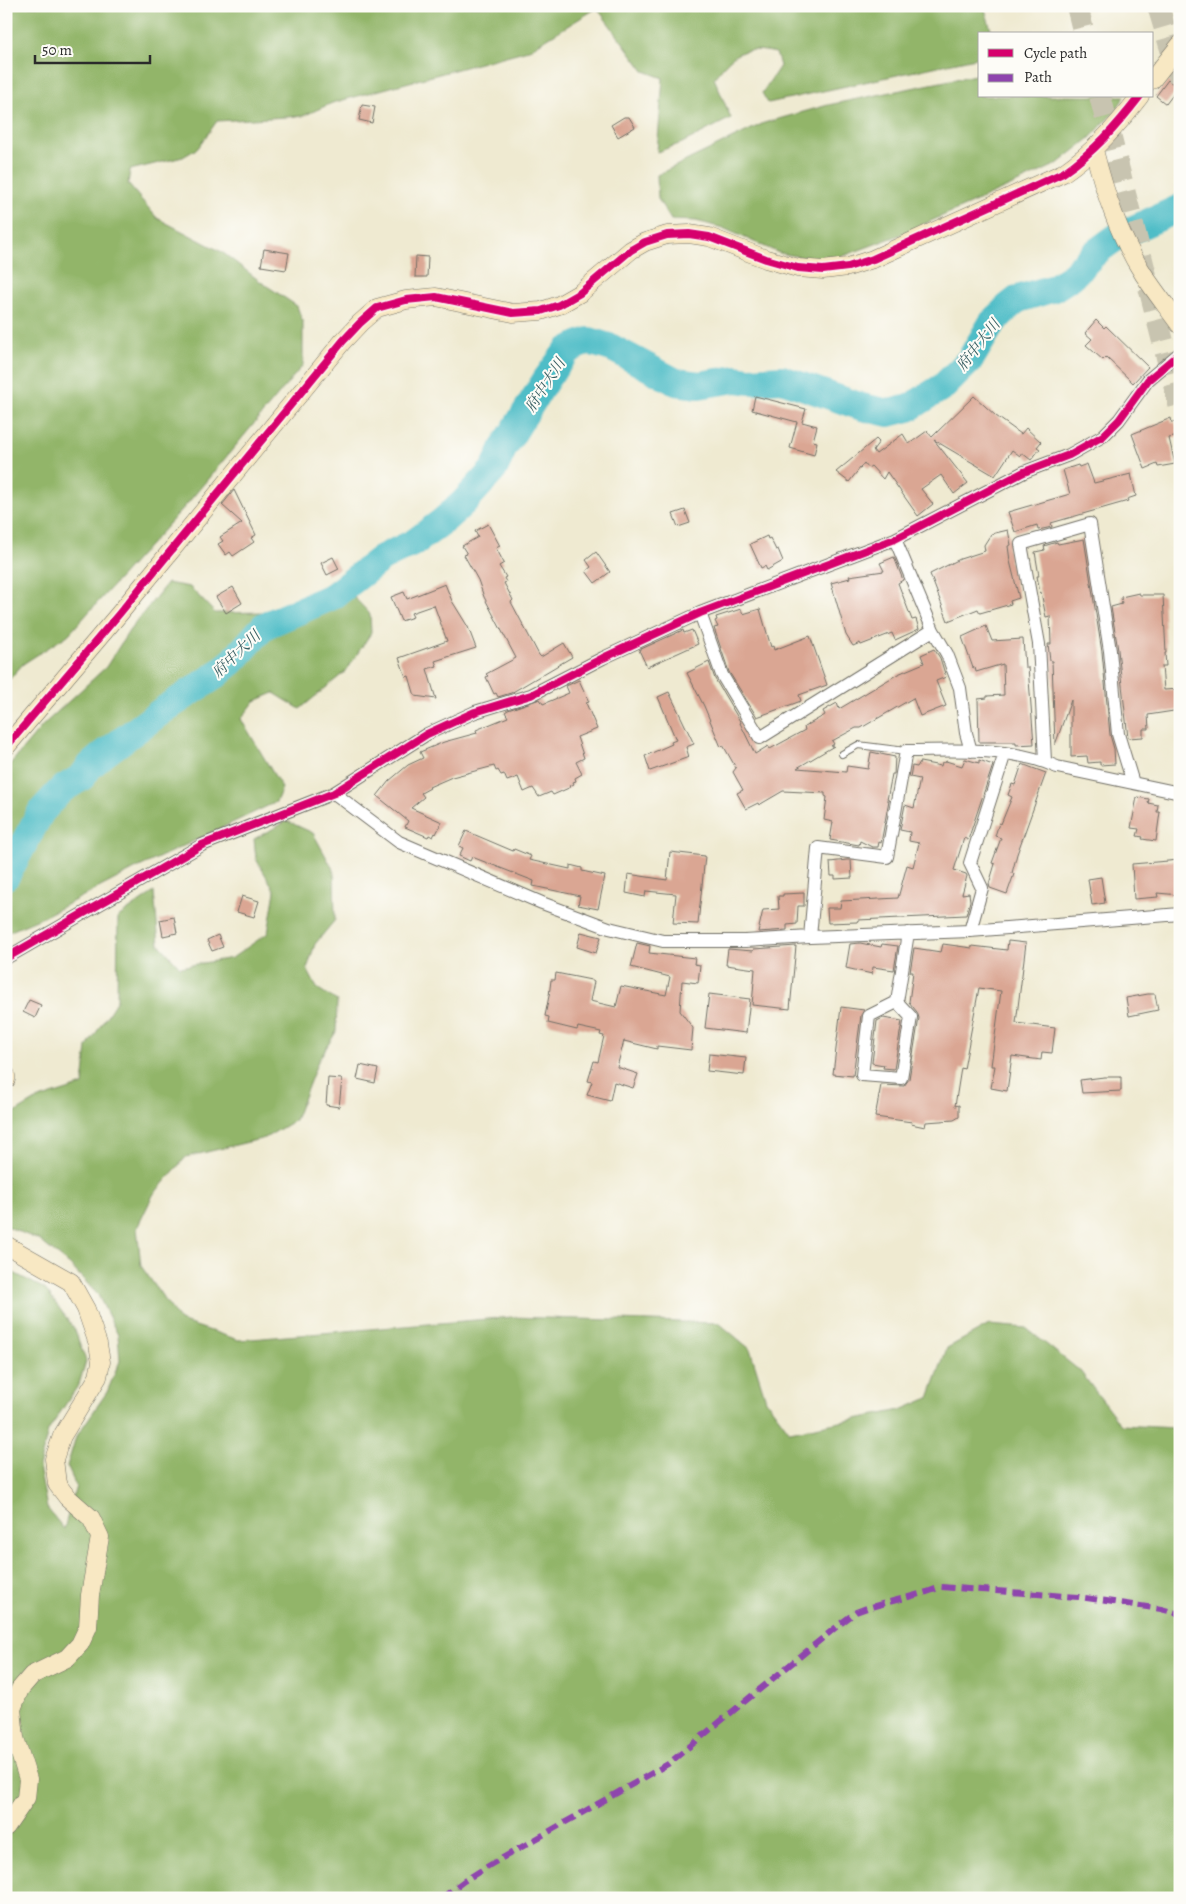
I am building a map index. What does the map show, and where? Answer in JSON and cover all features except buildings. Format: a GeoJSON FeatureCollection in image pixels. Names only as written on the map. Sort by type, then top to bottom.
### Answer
{"type":"FeatureCollection","features":[{"type":"Feature","properties":{"kind":"street"},"geometry":{"type":"LineString","coordinates":[[1154,78],[1180,45]]}},
{"type":"Feature","properties":{"kind":"street"},"geometry":{"type":"LineString","coordinates":[[6,747],[119,614],[343,341],[377,308],[406,300],[436,297],[513,313],[541,311],[559,305],[580,293],[631,250],[645,242],[667,235],[689,234],[709,237],[766,259],[798,268],[823,270],[848,267],[873,259],[1063,173],[1094,150],[1138,98]]}},
{"type":"Feature","properties":{"kind":"street"},"geometry":{"type":"LineString","coordinates":[[1094,150],[1103,187],[1127,246],[1144,275],[1180,325]]}},
{"type":"Feature","properties":{"kind":"street"},"geometry":{"type":"LineString","coordinates":[[6,958],[202,845],[334,793],[427,734],[475,712],[531,695],[603,658],[700,613],[895,539],[1024,472],[1070,455],[1103,436],[1119,420],[1148,380],[1180,353]]}},
{"type":"Feature","properties":{"kind":"street"},"geometry":{"type":"LineString","coordinates":[[1045,761],[1039,644],[1021,544],[1090,524],[1110,651],[1118,734],[1133,783]]}},
{"type":"Feature","properties":{"kind":"street"},"geometry":{"type":"LineString","coordinates":[[895,539],[933,630],[947,654],[960,688],[966,733],[971,751]]}},
{"type":"Feature","properties":{"kind":"street"},"geometry":{"type":"LineString","coordinates":[[700,613],[722,675],[760,738],[933,630]]}},
{"type":"Feature","properties":{"kind":"street"},"geometry":{"type":"LineString","coordinates":[[810,937],[818,848],[887,857],[906,751],[1005,753],[1045,761],[1057,767],[1180,793]]}},
{"type":"Feature","properties":{"kind":"street"},"geometry":{"type":"LineString","coordinates":[[970,931],[982,888],[970,863],[1005,753]]}},
{"type":"Feature","properties":{"kind":"street"},"geometry":{"type":"LineString","coordinates":[[334,793],[399,842],[542,903],[609,928],[663,941],[745,942],[810,937],[970,931],[1180,914]]}},
{"type":"Feature","properties":{"kind":"street"},"geometry":{"type":"LineString","coordinates":[[897,1002],[908,933]]}},
{"type":"Feature","properties":{"kind":"street"},"geometry":{"type":"LineString","coordinates":[[897,1002],[911,1018],[901,1078],[862,1075],[869,1016],[897,1002]]}},
{"type":"Feature","properties":{"kind":"street"},"geometry":{"type":"LineString","coordinates":[[6,1245],[71,1282],[86,1309],[98,1344],[101,1362],[98,1377],[62,1436],[54,1459],[57,1484],[67,1497],[91,1518],[100,1537],[90,1595],[88,1627],[80,1644],[67,1658],[32,1675],[20,1690],[12,1709],[15,1738],[28,1779],[26,1798],[6,1827]]}},
{"type":"Feature","properties":{"kind":"lane"},"geometry":{"type":"LineString","coordinates":[[842,754],[858,745],[906,751]]}},
{"type":"Feature","properties":{"kind":"green space"},"geometry":{"type":"Polygon","coordinates":[[[6,6],[984,6],[992,32],[978,32],[978,57],[768,103],[762,93],[780,66],[776,53],[755,50],[740,53],[734,56],[714,78],[731,118],[682,143],[657,152],[663,78],[644,71],[597,8],[528,50],[332,103],[303,116],[217,121],[198,148],[183,157],[130,170],[128,184],[157,218],[222,252],[261,282],[297,306],[303,323],[303,365],[187,504],[68,635],[23,664],[6,683],[6,6]]]}},
{"type":"Feature","properties":{"kind":"green space"},"geometry":{"type":"Polygon","coordinates":[[[978,74],[978,98],[1124,98],[1116,110],[1090,138],[1057,164],[897,236],[843,256],[813,259],[779,253],[723,228],[696,221],[671,220],[658,199],[657,175],[764,123],[828,105],[978,74]]]}},
{"type":"Feature","properties":{"kind":"green space"},"geometry":{"type":"Polygon","coordinates":[[[167,583],[190,587],[215,613],[264,612],[306,599],[349,592],[370,614],[371,633],[346,671],[300,709],[274,693],[255,701],[241,719],[282,788],[276,802],[135,869],[39,919],[6,933],[6,769],[43,725],[106,667],[129,631],[167,583]]]}},
{"type":"Feature","properties":{"kind":"green space"},"geometry":{"type":"Polygon","coordinates":[[[287,821],[313,833],[334,871],[335,920],[315,944],[307,969],[317,988],[337,1001],[336,1032],[318,1061],[295,1120],[265,1138],[186,1157],[153,1195],[137,1228],[141,1266],[180,1321],[239,1340],[511,1317],[719,1323],[750,1349],[766,1400],[790,1432],[901,1410],[929,1398],[947,1348],[989,1325],[1026,1328],[1080,1371],[1121,1425],[1175,1428],[1180,1426],[1180,1898],[6,1898],[6,1269],[45,1289],[74,1328],[86,1361],[79,1384],[48,1431],[39,1467],[47,1508],[64,1529],[76,1486],[67,1466],[76,1437],[107,1392],[120,1361],[118,1335],[98,1295],[70,1265],[39,1240],[6,1226],[6,1118],[36,1100],[83,1085],[87,1047],[117,1000],[118,917],[154,892],[159,944],[180,967],[232,958],[268,933],[275,891],[256,859],[254,839],[287,821]]]}},
{"type":"Feature","properties":{"kind":"waterway","name":"府中大川"},"geometry":{"type":"LineString","coordinates":[[6,876],[41,812],[61,790],[82,777],[90,766],[104,754],[162,711],[215,676],[233,661],[264,626],[333,596],[382,558],[415,542],[464,502],[494,469],[504,447],[547,378],[567,351],[589,341],[612,348],[676,382],[699,385],[736,379],[750,381],[782,379],[862,407],[889,413],[909,408],[944,386],[970,360],[992,323],[1018,299],[1054,288],[1071,277],[1096,252],[1118,236],[1180,208]]}},
{"type":"Feature","properties":{"kind":"tunnel"},"geometry":{"type":"LineString","coordinates":[[1077,6],[1084,32]]}},
{"type":"Feature","properties":{"kind":"tunnel"},"geometry":{"type":"LineString","coordinates":[[1158,6],[1180,79]]}},
{"type":"Feature","properties":{"kind":"tunnel"},"geometry":{"type":"LineString","coordinates":[[1101,98],[1180,408]]}},
{"type":"Feature","properties":{"kind":"marked path"},"geometry":{"type":"LineString","coordinates":[[442,1898],[464,1881],[490,1865],[668,1764],[856,1612],[941,1587],[1079,1597],[1161,1609],[1180,1614]]}},
{"type":"Feature","properties":{"kind":"cycle path"},"geometry":{"type":"LineString","coordinates":[[6,747],[119,614],[343,341],[377,308],[406,300],[436,297],[513,313],[541,311],[559,305],[580,293],[631,250],[645,242],[667,235],[689,234],[709,237],[766,259],[798,268],[823,270],[848,267],[873,259],[1063,173],[1104,138],[1138,98]]}},
{"type":"Feature","properties":{"kind":"cycle path"},"geometry":{"type":"LineString","coordinates":[[6,958],[202,845],[334,793],[427,734],[475,712],[531,695],[603,658],[700,613],[895,539],[1024,472],[1069,455],[1103,436],[1119,420],[1148,380],[1180,353]]}}]}
